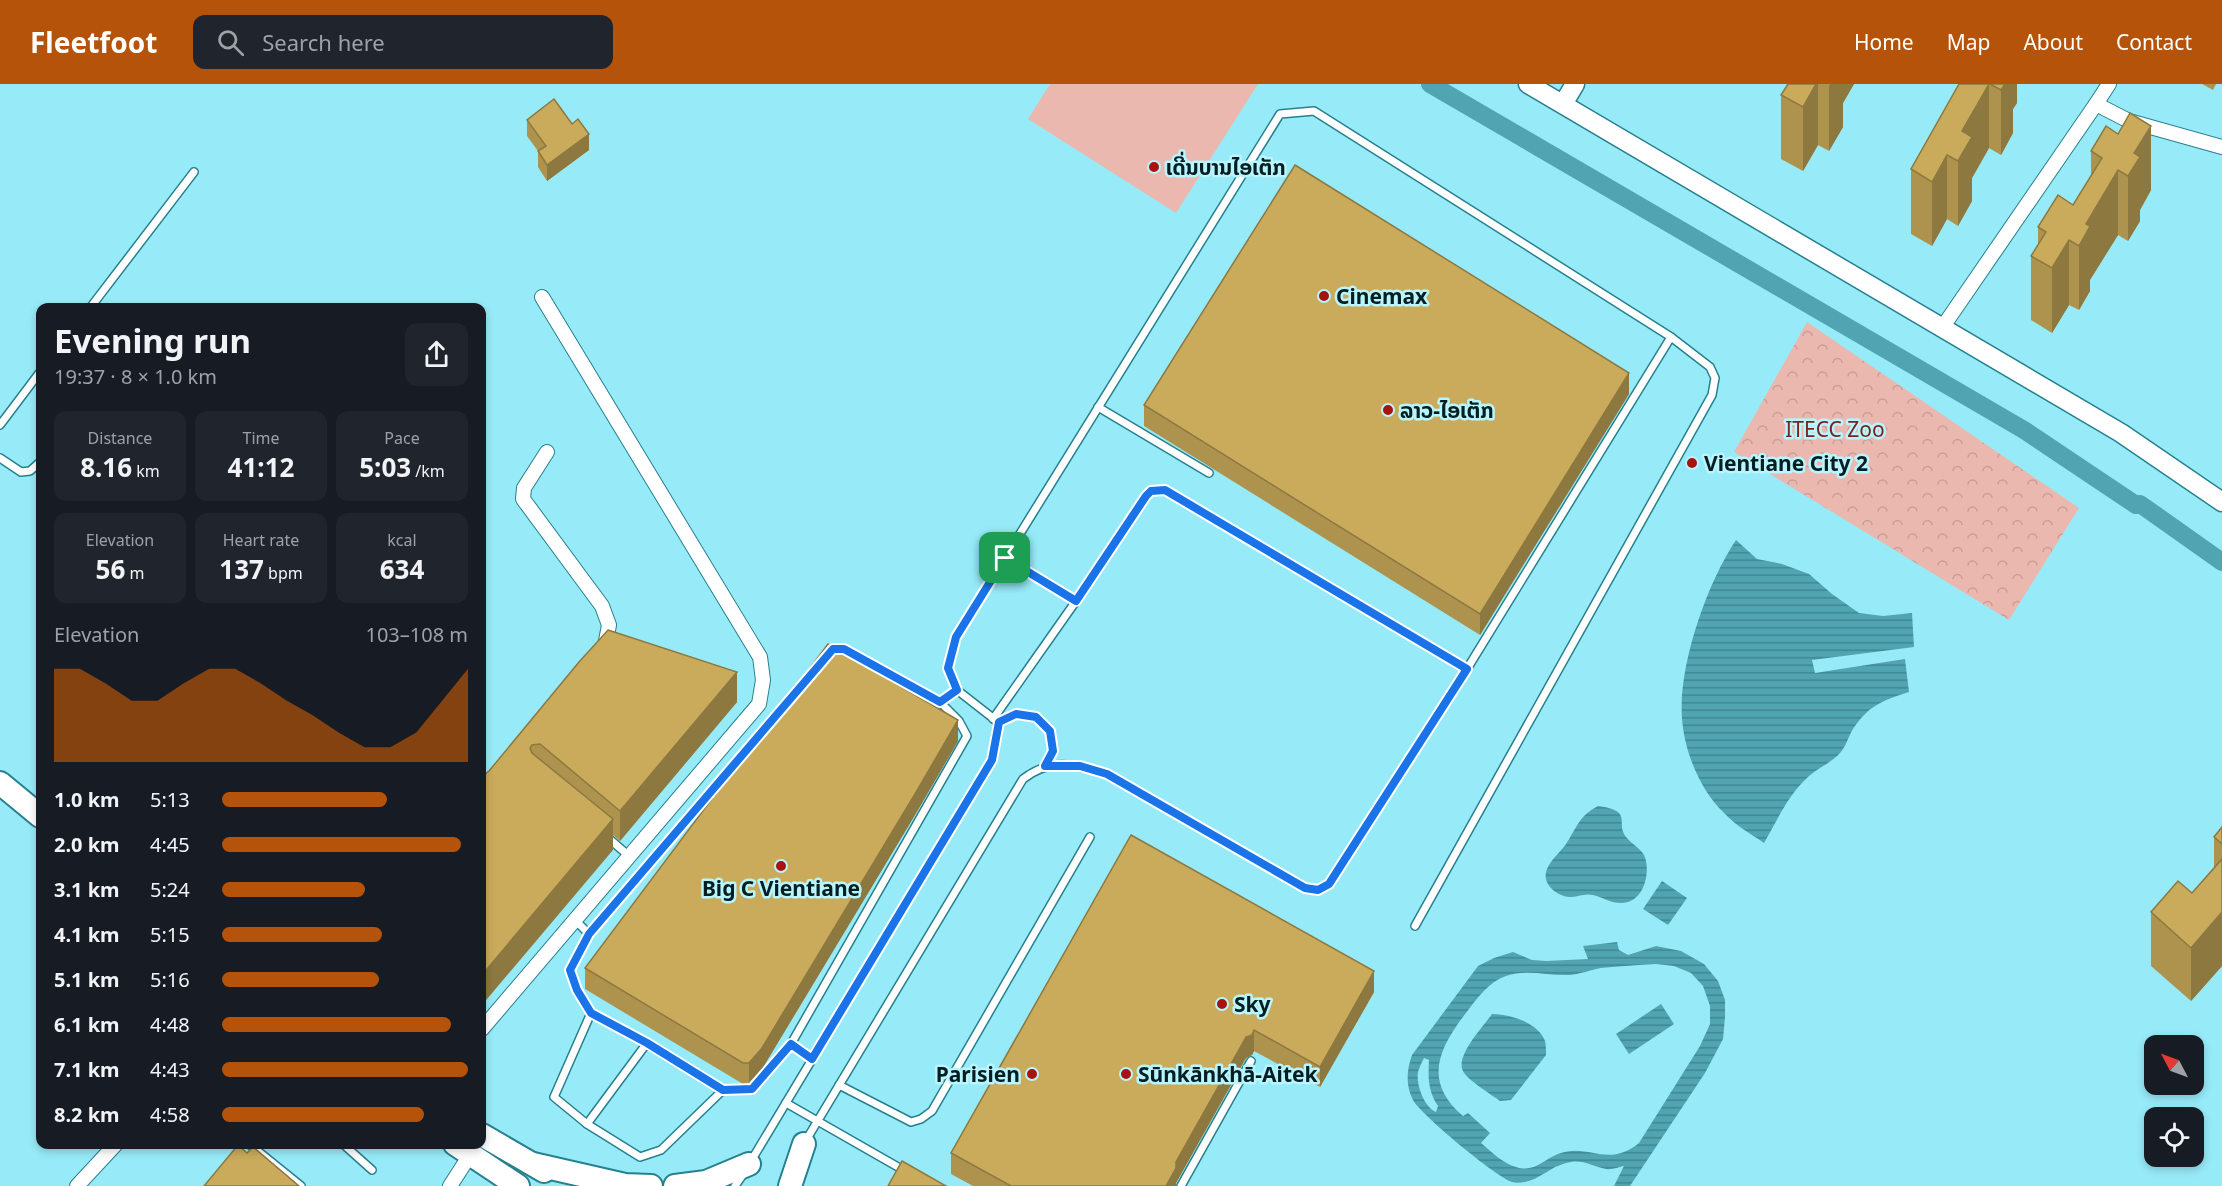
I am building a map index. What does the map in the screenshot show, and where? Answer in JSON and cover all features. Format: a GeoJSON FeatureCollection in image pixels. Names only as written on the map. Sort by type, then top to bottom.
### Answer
{"type":"FeatureCollection","features":[{"type":"Feature","properties":{"kind":"main road"},"geometry":{"type":"LineString","coordinates":[[0,783],[36,813]]}},
{"type":"Feature","properties":{"kind":"main road"},"geometry":{"type":"LineString","coordinates":[[486,1137],[572,1186]]}},
{"type":"Feature","properties":{"kind":"main road"},"geometry":{"type":"LineString","coordinates":[[787,1182],[804,1144]]}},
{"type":"Feature","properties":{"kind":"main road"},"geometry":{"type":"LineString","coordinates":[[463,1150],[518,1186]]}},
{"type":"Feature","properties":{"kind":"main road"},"geometry":{"type":"LineString","coordinates":[[533,1164],[625,1185],[651,1186]]}},
{"type":"Feature","properties":{"kind":"main road"},"geometry":{"type":"LineString","coordinates":[[675,1186],[706,1182],[749,1164]]}},
{"type":"Feature","properties":{"kind":"street"},"geometry":{"type":"LineString","coordinates":[[1528,84],[2121,433],[2222,502]]}},
{"type":"Feature","properties":{"kind":"street"},"geometry":{"type":"LineString","coordinates":[[1563,104],[1575,84]]}},
{"type":"Feature","properties":{"kind":"street"},"geometry":{"type":"LineString","coordinates":[[1942,328],[2109,84]]}},
{"type":"Feature","properties":{"kind":"street"},"geometry":{"type":"LineString","coordinates":[[2096,104],[2129,121],[2222,147]]}},
{"type":"Feature","properties":{"kind":"street"},"geometry":{"type":"LineString","coordinates":[[486,1024],[759,704],[764,680],[760,657],[542,297]]}},
{"type":"Feature","properties":{"kind":"street"},"geometry":{"type":"LineString","coordinates":[[547,452],[524,488],[523,499],[603,606],[609,625],[607,644],[600,653]]}},
{"type":"Feature","properties":{"kind":"street"},"geometry":{"type":"LineString","coordinates":[[77,1186],[111,1149]]}},
{"type":"Feature","properties":{"kind":"street"},"geometry":{"type":"LineString","coordinates":[[450,1186],[463,1150]]}},
{"type":"Feature","properties":{"kind":"lane"},"geometry":{"type":"LineString","coordinates":[[996,720],[957,690],[948,668],[956,637],[1280,114],[1314,111],[1671,337],[1710,367],[1714,378],[1712,395],[1415,926]]}},
{"type":"Feature","properties":{"kind":"lane"},"geometry":{"type":"LineString","coordinates":[[94,303],[194,172]]}},
{"type":"Feature","properties":{"kind":"lane"},"geometry":{"type":"LineString","coordinates":[[804,1144],[1023,779],[1045,766],[1080,766],[1107,774],[1305,888],[1318,890],[1329,884],[1467,669],[1671,337]]}},
{"type":"Feature","properties":{"kind":"lane"},"geometry":{"type":"LineString","coordinates":[[0,425],[36,377]]}},
{"type":"Feature","properties":{"kind":"lane"},"geometry":{"type":"LineString","coordinates":[[1098,407],[1209,473]]}},
{"type":"Feature","properties":{"kind":"lane"},"geometry":{"type":"LineString","coordinates":[[0,458],[21,472],[30,471],[36,466]]}},
{"type":"Feature","properties":{"kind":"lane"},"geometry":{"type":"LineString","coordinates":[[735,1186],[992,760],[996,720],[1151,491],[1165,490],[1467,669]]}},
{"type":"Feature","properties":{"kind":"lane"},"geometry":{"type":"LineString","coordinates":[[1005,558],[1076,601]]}},
{"type":"Feature","properties":{"kind":"lane"},"geometry":{"type":"LineString","coordinates":[[833,649],[844,649],[940,702],[959,721],[967,736],[791,1044],[752,1089],[723,1090],[647,1043],[591,1013],[577,990],[570,970],[589,934],[833,649]]}},
{"type":"Feature","properties":{"kind":"lane"},"geometry":{"type":"LineString","coordinates":[[940,702],[957,690]]}},
{"type":"Feature","properties":{"kind":"lane"},"geometry":{"type":"LineString","coordinates":[[996,720],[1016,714],[1036,717],[1050,731],[1053,751],[1045,766]]}},
{"type":"Feature","properties":{"kind":"lane"},"geometry":{"type":"LineString","coordinates":[[595,828],[629,856]]}},
{"type":"Feature","properties":{"kind":"lane"},"geometry":{"type":"LineString","coordinates":[[839,1085],[911,1122],[921,1119],[932,1111],[1090,837]]}},
{"type":"Feature","properties":{"kind":"lane"},"geometry":{"type":"LineString","coordinates":[[574,920],[589,934]]}},
{"type":"Feature","properties":{"kind":"lane"},"geometry":{"type":"LineString","coordinates":[[591,1013],[554,1097],[587,1124],[640,1157],[661,1150],[723,1090]]}},
{"type":"Feature","properties":{"kind":"lane"},"geometry":{"type":"LineString","coordinates":[[587,1124],[647,1043]]}},
{"type":"Feature","properties":{"kind":"lane"},"geometry":{"type":"LineString","coordinates":[[791,1044],[812,1059]]}},
{"type":"Feature","properties":{"kind":"lane"},"geometry":{"type":"LineString","coordinates":[[1181,1186],[1251,1062]]}},
{"type":"Feature","properties":{"kind":"lane"},"geometry":{"type":"LineString","coordinates":[[786,1103],[910,1174]]}},
{"type":"Feature","properties":{"kind":"lane"},"geometry":{"type":"LineString","coordinates":[[255,1149],[301,1186]]}},
{"type":"Feature","properties":{"kind":"lane"},"geometry":{"type":"LineString","coordinates":[[349,1149],[372,1170]]}},
{"type":"Feature","properties":{"kind":"green space","name":"ເດີ່ນບານໄອເຕັກ"},"geometry":{"type":"Polygon","coordinates":[[[1050,84],[1258,84],[1176,213],[1028,119],[1050,84]]]}},
{"type":"Feature","properties":{"kind":"green space","name":"ITECC Zoo"},"geometry":{"type":"Polygon","coordinates":[[[1807,322],[2079,508],[2009,620],[1734,452],[1807,322]]]}},
{"type":"Feature","properties":{"kind":"water"},"geometry":{"type":"Polygon","coordinates":[[[1736,540],[1757,559],[1782,564],[1809,574],[1859,613],[1883,616],[1912,613],[1914,647],[1812,660],[1815,673],[1905,659],[1909,692],[1884,701],[1864,715],[1853,729],[1840,753],[1811,775],[1794,792],[1764,843],[1743,829],[1715,804],[1695,769],[1683,731],[1682,697],[1690,650],[1705,602],[1736,540]]]}},
{"type":"Feature","properties":{"kind":"water"},"geometry":{"type":"Polygon","coordinates":[[[1598,806],[1609,808],[1620,814],[1624,833],[1644,855],[1646,861],[1645,882],[1642,889],[1639,895],[1628,902],[1614,902],[1590,895],[1563,896],[1553,890],[1546,877],[1549,865],[1566,844],[1579,822],[1598,806]]]}},
{"type":"Feature","properties":{"kind":"water"},"geometry":{"type":"Polygon","coordinates":[[[1662,881],[1687,898],[1668,925],[1643,909],[1662,881]]]}},
{"type":"Feature","properties":{"kind":"water"},"geometry":{"type":"Polygon","coordinates":[[[1617,942],[1619,950],[1628,955],[1656,946],[1681,951],[1704,964],[1718,981],[1725,1000],[1723,1039],[1705,1073],[1630,1186],[1614,1186],[1624,1166],[1606,1169],[1577,1161],[1559,1165],[1534,1179],[1520,1183],[1512,1182],[1475,1158],[1443,1131],[1413,1100],[1408,1077],[1410,1060],[1478,966],[1513,952],[1532,960],[1588,959],[1583,946],[1617,942]],[[1656,964],[1601,968],[1570,975],[1514,974],[1494,982],[1485,990],[1450,1036],[1439,1063],[1442,1089],[1450,1103],[1463,1116],[1468,1113],[1490,1133],[1481,1143],[1506,1163],[1528,1168],[1569,1151],[1617,1154],[1639,1143],[1700,1046],[1710,1024],[1710,1006],[1703,986],[1691,973],[1674,966],[1656,964]],[[1424,1058],[1418,1072],[1418,1083],[1425,1101],[1436,1112],[1438,1106],[1429,1084],[1429,1060],[1424,1058]]]}},
{"type":"Feature","properties":{"kind":"water"},"geometry":{"type":"Polygon","coordinates":[[[1661,1004],[1674,1024],[1629,1054],[1616,1034],[1661,1004]]]}},
{"type":"Feature","properties":{"kind":"water"},"geometry":{"type":"Polygon","coordinates":[[[1492,1014],[1522,1020],[1530,1024],[1545,1041],[1546,1055],[1511,1100],[1500,1101],[1465,1075],[1463,1071],[1463,1058],[1466,1050],[1492,1014]]]}},
{"type":"Feature","properties":{"kind":"building"},"geometry":{"type":"Polygon","coordinates":[[[1788,84],[1816,84],[1803,107],[1781,95],[1788,84]]]}},
{"type":"Feature","properties":{"kind":"building"},"geometry":{"type":"Polygon","coordinates":[[[1959,84],[1989,84],[1962,131],[1972,137],[1958,161],[1947,155],[1932,182],[1911,169],[1959,84]]]}},
{"type":"Feature","properties":{"kind":"building"},"geometry":{"type":"Polygon","coordinates":[[[1990,84],[2005,84],[2001,90],[1990,84]]]}},
{"type":"Feature","properties":{"kind":"building"},"geometry":{"type":"Polygon","coordinates":[[[554,99],[572,124],[578,119],[589,134],[547,165],[538,151],[546,146],[527,120],[554,99]]]}},
{"type":"Feature","properties":{"kind":"building"},"geometry":{"type":"Polygon","coordinates":[[[2130,113],[2151,126],[2134,153],[2140,157],[2128,176],[2118,170],[2086,224],[2090,226],[2079,246],[2069,240],[2052,268],[2031,256],[2046,232],[2038,227],[2058,195],[2073,205],[2102,158],[2091,151],[2106,126],[2118,134],[2130,113]]]}},
{"type":"Feature","properties":{"kind":"building","name":"ລາວ-ໄອເຕັກ"},"geometry":{"type":"Polygon","coordinates":[[[1295,165],[1629,373],[1480,614],[1144,405],[1295,165]]]}},
{"type":"Feature","properties":{"kind":"building"},"geometry":{"type":"Polygon","coordinates":[[[608,630],[737,672],[620,811],[540,744],[532,745],[530,748],[532,753],[613,819],[486,970],[486,773],[608,630]]]}},
{"type":"Feature","properties":{"kind":"building","name":"Big C Vientiane"},"geometry":{"type":"Polygon","coordinates":[[[828,644],[958,720],[762,1048],[749,1063],[743,1063],[585,968],[828,644]]]}},
{"type":"Feature","properties":{"kind":"building"},"geometry":{"type":"Polygon","coordinates":[[[2222,827],[2222,844],[2214,837],[2222,827]]]}},
{"type":"Feature","properties":{"kind":"building"},"geometry":{"type":"Polygon","coordinates":[[[1131,835],[1374,971],[1320,1067],[1254,1030],[1252,1035],[1246,1037],[1176,1162],[1176,1168],[1166,1186],[1011,1186],[951,1153],[1131,835]]]}},
{"type":"Feature","properties":{"kind":"building"},"geometry":{"type":"Polygon","coordinates":[[[2222,859],[2222,912],[2191,948],[2151,912],[2178,881],[2192,893],[2222,859]]]}},
{"type":"Feature","properties":{"kind":"building"},"geometry":{"type":"Polygon","coordinates":[[[235,1149],[242,1149],[247,1153],[251,1149],[255,1149],[299,1186],[204,1186],[235,1149]]]}},
{"type":"Feature","properties":{"kind":"building"},"geometry":{"type":"Polygon","coordinates":[[[902,1161],[946,1186],[888,1186],[902,1161]]]}},
{"type":"Feature","properties":{"kind":"waterway"},"geometry":{"type":"LineString","coordinates":[[1430,84],[2024,430],[2136,505],[2140,504],[2222,562]]}},
{"type":"Feature","properties":{"kind":"place","name":"ເດີ່ນບານໄອເຕັກ"},"geometry":{"type":"Point","coordinates":[1154,167]}},
{"type":"Feature","properties":{"kind":"place","name":"Cinemax"},"geometry":{"type":"Point","coordinates":[1324,296]}},
{"type":"Feature","properties":{"kind":"place","name":"ລາວ-ໄອເຕັກ"},"geometry":{"type":"Point","coordinates":[1388,410]}},
{"type":"Feature","properties":{"kind":"place","name":"Vientiane City 2"},"geometry":{"type":"Point","coordinates":[1692,463]}},
{"type":"Feature","properties":{"kind":"place","name":"Big C Vientiane"},"geometry":{"type":"Point","coordinates":[781,866]}},
{"type":"Feature","properties":{"kind":"place","name":"Sky"},"geometry":{"type":"Point","coordinates":[1222,1004]}},
{"type":"Feature","properties":{"kind":"place","name":"Parisien"},"geometry":{"type":"Point","coordinates":[1032,1074]}},
{"type":"Feature","properties":{"kind":"place","name":"Sūnkānkhā-Aitek"},"geometry":{"type":"Point","coordinates":[1126,1074]}},
{"type":"Feature","properties":{"kind":"route"},"geometry":{"type":"LineString","coordinates":[[1165,490],[1467,669],[1357,843],[1329,884],[1318,890],[1305,888],[1128,784],[1107,774],[1080,766],[1045,766],[1053,751],[1050,731],[1036,717],[1016,714],[999,722],[992,760],[812,1059],[791,1044],[752,1089],[723,1090],[647,1043],[591,1013],[577,990],[570,970],[589,934],[833,649],[844,649],[940,702],[957,690],[948,668],[956,637],[1005,558],[1076,601],[1146,496],[1151,491],[1165,490]]}}]}
